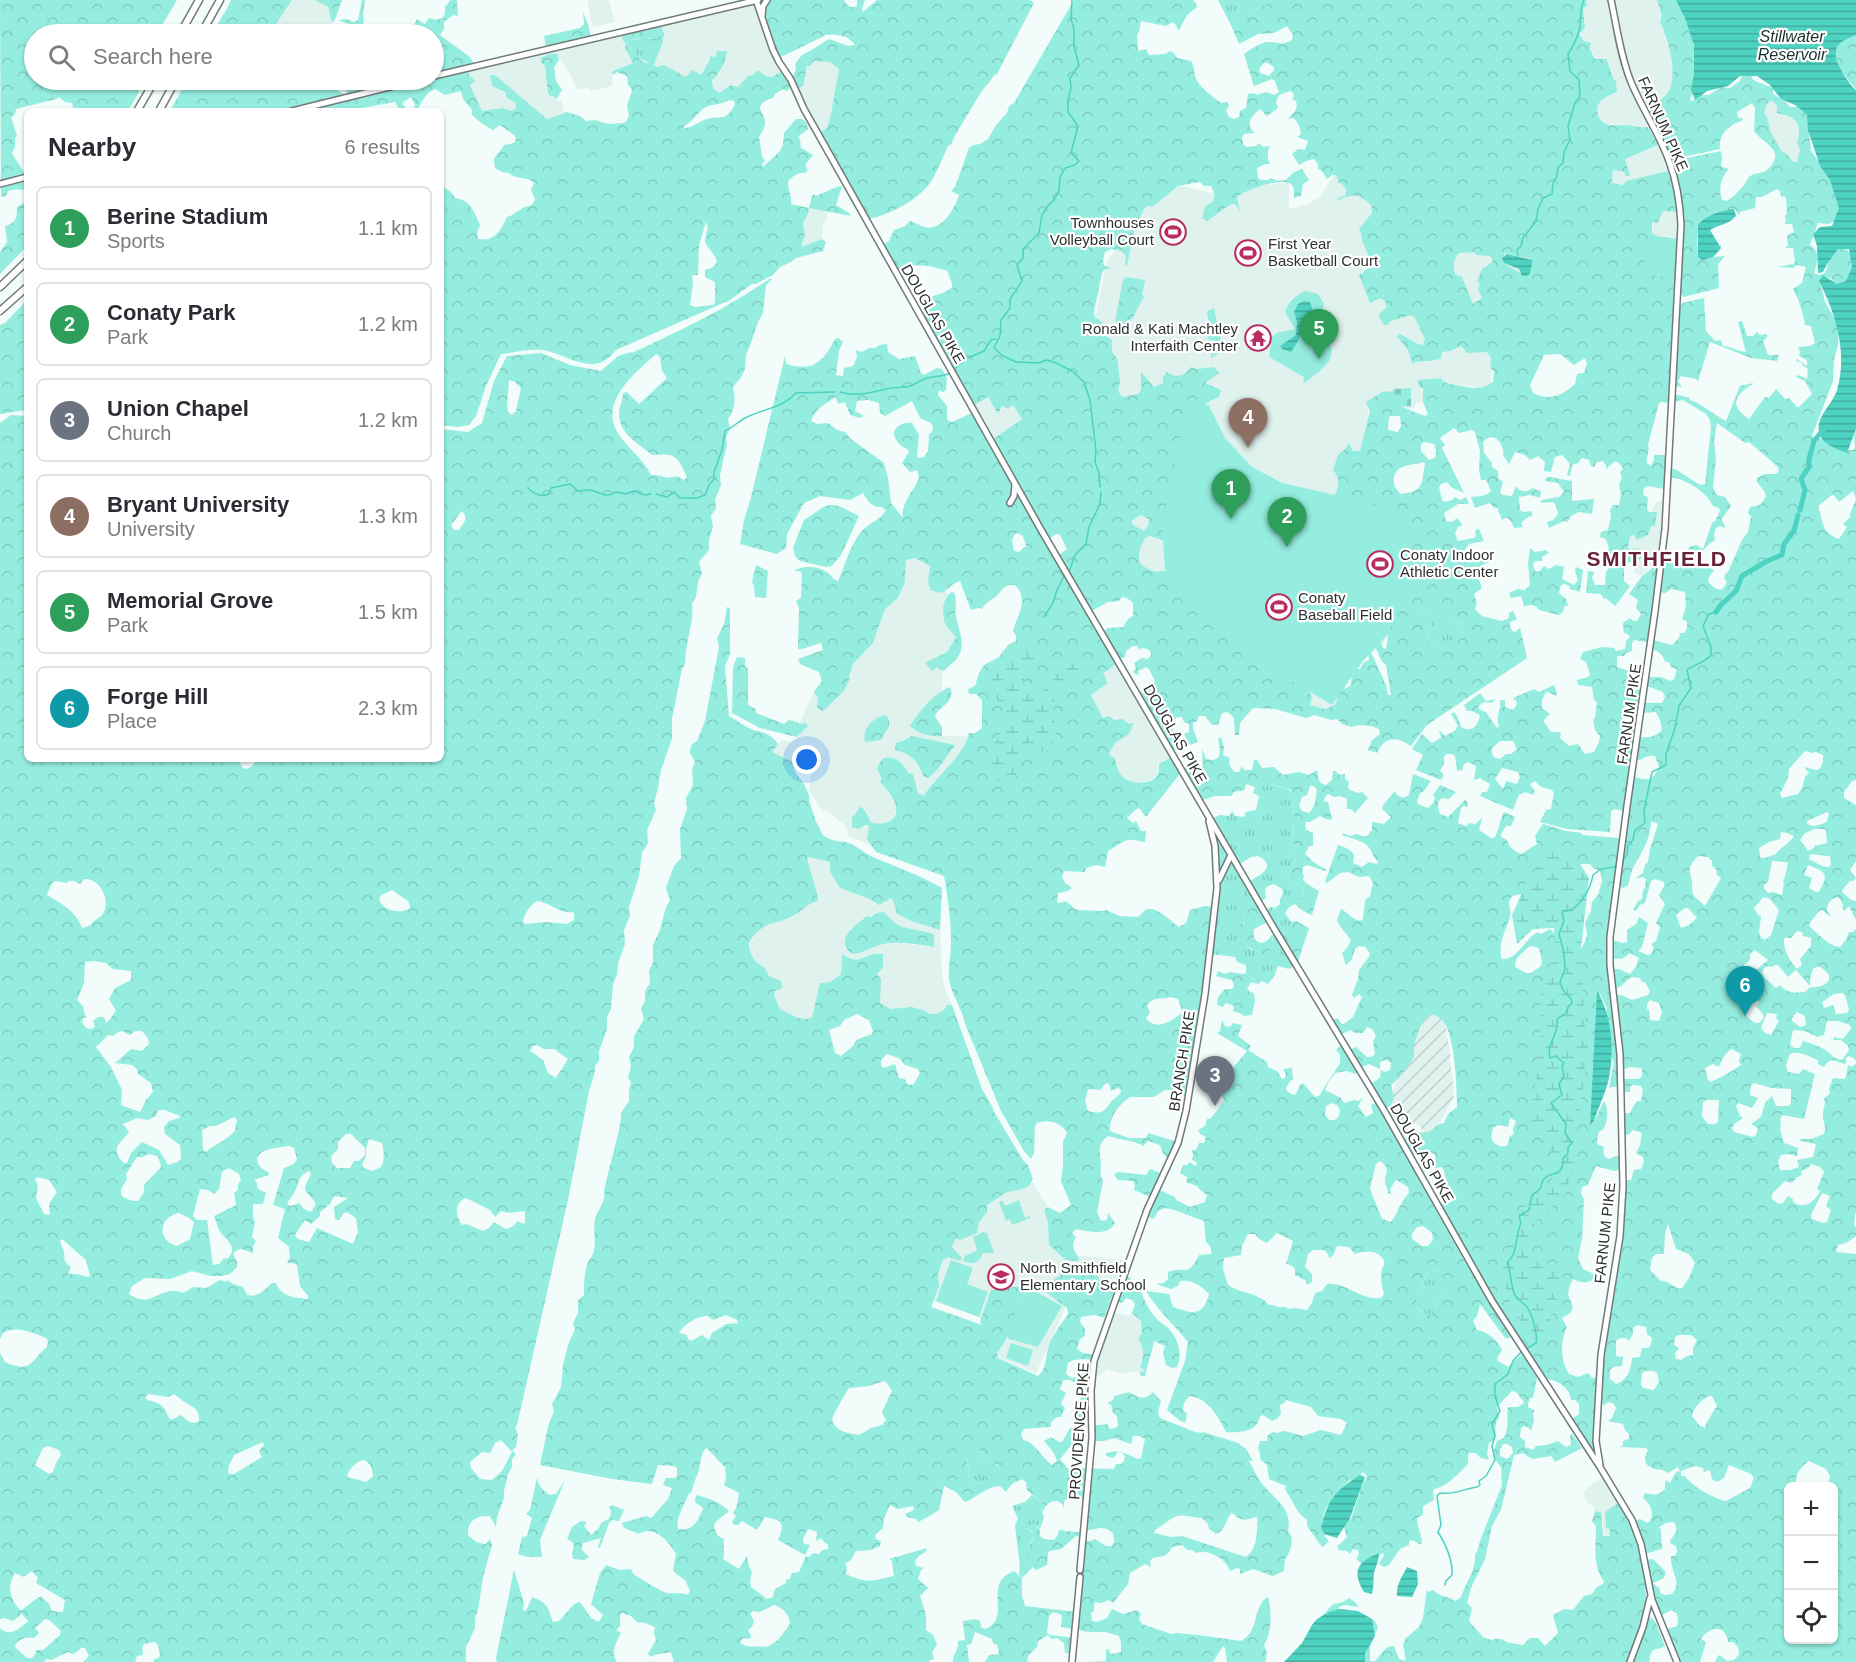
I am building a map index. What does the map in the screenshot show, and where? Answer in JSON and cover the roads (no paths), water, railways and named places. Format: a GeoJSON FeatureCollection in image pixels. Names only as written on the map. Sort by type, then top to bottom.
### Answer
{"type":"FeatureCollection","features":[{"type":"Feature","properties":{"kind":"highway"},"geometry":{"type":"LineString","coordinates":[[186,24],[199,0]]}},
{"type":"Feature","properties":{"kind":"highway"},"geometry":{"type":"LineString","coordinates":[[207,24],[220,0]]}},
{"type":"Feature","properties":{"kind":"highway"},"geometry":{"type":"LineString","coordinates":[[139,108],[149,90]]}},
{"type":"Feature","properties":{"kind":"highway"},"geometry":{"type":"LineString","coordinates":[[161,108],[171,90]]}},
{"type":"Feature","properties":{"kind":"highway"},"geometry":{"type":"LineString","coordinates":[[0,286],[24,264]]}},
{"type":"Feature","properties":{"kind":"highway"},"geometry":{"type":"LineString","coordinates":[[0,311],[24,290]]}},
{"type":"Feature","properties":{"kind":"main road"},"geometry":{"type":"LineString","coordinates":[[734,5],[741,0]]}},
{"type":"Feature","properties":{"kind":"main road"},"geometry":{"type":"LineString","coordinates":[[444,74],[757,0]]}},
{"type":"Feature","properties":{"kind":"main road","name":"DOUGLAS PIKE"},"geometry":{"type":"LineString","coordinates":[[757,0],[762,20],[779,62],[791,80],[804,109],[1014,483],[1231,855],[1385,1112],[1492,1301],[1593,1453]]}},
{"type":"Feature","properties":{"kind":"main road"},"geometry":{"type":"LineString","coordinates":[[762,20],[763,6],[767,0]]}},
{"type":"Feature","properties":{"kind":"main road","name":"FARNUM PIKE"},"geometry":{"type":"LineString","coordinates":[[1593,1453],[1596,1441],[1602,1348],[1620,1236],[1623,1186],[1620,1054],[1610,965],[1610,937],[1665,529],[1681,225],[1678,192],[1672,169],[1628,75],[1611,0]]}},
{"type":"Feature","properties":{"kind":"main road"},"geometry":{"type":"LineString","coordinates":[[734,5],[750,6],[756,10],[762,20]]}},
{"type":"Feature","properties":{"kind":"main road"},"geometry":{"type":"LineString","coordinates":[[304,108],[377,90]]}},
{"type":"Feature","properties":{"kind":"main road"},"geometry":{"type":"LineString","coordinates":[[0,184],[24,178]]}},
{"type":"Feature","properties":{"kind":"main road"},"geometry":{"type":"LineString","coordinates":[[1010,503],[1014,496],[1014,483]]}},
{"type":"Feature","properties":{"kind":"main road","name":"BRANCH PIKE"},"geometry":{"type":"LineString","coordinates":[[1208,814],[1215,846],[1217,888]]}},
{"type":"Feature","properties":{"kind":"main road","name":"BRANCH PIKE"},"geometry":{"type":"LineString","coordinates":[[1140,1230],[1183,1127],[1199,1030],[1217,888],[1222,871],[1231,855]]}},
{"type":"Feature","properties":{"kind":"main road","name":"PROVIDENCE PIKE"},"geometry":{"type":"LineString","coordinates":[[1080,1570],[1092,1438],[1091,1391],[1094,1361],[1140,1230]]}},
{"type":"Feature","properties":{"kind":"main road"},"geometry":{"type":"LineString","coordinates":[[1593,1453],[1638,1533],[1650,1593],[1677,1662]]}},
{"type":"Feature","properties":{"kind":"main road"},"geometry":{"type":"LineString","coordinates":[[1072,1662],[1080,1577]]}},
{"type":"Feature","properties":{"kind":"main road"},"geometry":{"type":"LineString","coordinates":[[1630,1662],[1643,1627],[1650,1593]]}},
{"type":"Feature","properties":{"kind":"water","name":"Stillwater Reservoir"},"geometry":{"type":"Polygon","coordinates":[[[1676,0],[1856,0],[1856,35],[1839,44],[1836,49],[1837,62],[1856,90],[1856,429],[1847,453],[1826,443],[1819,432],[1822,415],[1837,390],[1841,348],[1831,307],[1819,281],[1823,275],[1837,284],[1846,281],[1852,267],[1849,249],[1838,249],[1823,272],[1818,273],[1817,246],[1813,234],[1820,227],[1832,226],[1839,208],[1830,180],[1820,166],[1808,130],[1807,114],[1781,99],[1770,85],[1757,76],[1740,76],[1728,86],[1707,91],[1695,100],[1691,90],[1694,74],[1694,45],[1676,0]]]}},
{"type":"Feature","properties":{"kind":"water"},"geometry":{"type":"Polygon","coordinates":[[[1734,209],[1736,216],[1733,219],[1710,230],[1721,248],[1713,257],[1702,260],[1698,257],[1698,224],[1715,214],[1734,209]]]}},
{"type":"Feature","properties":{"kind":"water"},"geometry":{"type":"Polygon","coordinates":[[[1507,254],[1533,260],[1530,273],[1522,276],[1519,269],[1504,263],[1502,258],[1507,254]]]}},
{"type":"Feature","properties":{"kind":"water"},"geometry":{"type":"Polygon","coordinates":[[[1304,301],[1310,302],[1312,316],[1301,323],[1300,338],[1291,352],[1282,349],[1280,346],[1296,335],[1297,322],[1294,312],[1298,304],[1304,301]]]}},
{"type":"Feature","properties":{"kind":"water"},"geometry":{"type":"Polygon","coordinates":[[[1597,991],[1606,1009],[1611,1041],[1611,1062],[1605,1091],[1590,1126],[1597,991]]]}},
{"type":"Feature","properties":{"kind":"water"},"geometry":{"type":"Polygon","coordinates":[[[1360,1475],[1365,1477],[1350,1518],[1337,1538],[1324,1534],[1321,1528],[1330,1503],[1344,1486],[1360,1475]]]}},
{"type":"Feature","properties":{"kind":"water"},"geometry":{"type":"Polygon","coordinates":[[[1379,1553],[1372,1594],[1364,1592],[1357,1572],[1362,1563],[1379,1553]]]}},
{"type":"Feature","properties":{"kind":"water"},"geometry":{"type":"Polygon","coordinates":[[[1407,1567],[1417,1571],[1418,1584],[1412,1597],[1397,1596],[1398,1585],[1407,1567]]]}},
{"type":"Feature","properties":{"kind":"water"},"geometry":{"type":"Polygon","coordinates":[[[1340,1609],[1358,1611],[1372,1619],[1375,1636],[1365,1653],[1365,1662],[1284,1662],[1302,1643],[1317,1619],[1340,1609]]]}},
{"type":"Feature","properties":{"kind":"waterway"},"geometry":{"type":"LineString","coordinates":[[1072,0],[1071,19],[1074,29],[1074,47],[1079,65],[1070,78],[1068,112],[1078,126],[1071,153],[1079,161],[1065,168],[1060,177],[1059,191],[1042,215],[1039,233],[1023,249],[1023,258],[1017,265],[1022,281],[1010,299],[1010,308],[1001,320],[1000,336],[994,348],[1003,356],[1016,362],[1038,363],[1047,360],[1056,363],[1072,371],[1084,382],[1090,400],[1096,451],[1095,462],[1100,487]]}},
{"type":"Feature","properties":{"kind":"waterway"},"geometry":{"type":"LineString","coordinates":[[1518,256],[1517,250],[1536,221],[1543,198],[1552,194],[1558,167],[1563,163],[1564,152],[1570,140],[1568,126],[1575,103],[1580,96],[1579,80],[1570,71],[1568,54],[1579,32],[1584,0]]}},
{"type":"Feature","properties":{"kind":"waterway"},"geometry":{"type":"LineString","coordinates":[[953,370],[966,359],[984,351],[991,340],[996,339]]}},
{"type":"Feature","properties":{"kind":"waterway"},"geometry":{"type":"LineString","coordinates":[[840,392],[863,394],[889,388],[907,387],[927,378],[950,373]]}},
{"type":"Feature","properties":{"kind":"waterway"},"geometry":{"type":"LineString","coordinates":[[656,494],[667,497],[674,492],[680,498],[697,498],[705,495],[714,479],[725,431],[751,415],[778,406],[796,393],[835,392]]}},
{"type":"Feature","properties":{"kind":"waterway"},"geometry":{"type":"LineString","coordinates":[[1800,510],[1805,490],[1801,479],[1809,467],[1814,441],[1823,430]]}},
{"type":"Feature","properties":{"kind":"waterway"},"geometry":{"type":"LineString","coordinates":[[528,488],[535,494],[543,496],[549,494],[551,488],[570,484],[578,491],[592,490],[605,495],[616,492],[626,494],[634,491],[645,495],[651,494]]}},
{"type":"Feature","properties":{"kind":"waterway"},"geometry":{"type":"LineString","coordinates":[[1069,572],[1075,555],[1086,544],[1089,527],[1100,504],[1101,492]]}},
{"type":"Feature","properties":{"kind":"waterway"},"geometry":{"type":"LineString","coordinates":[[1716,612],[1736,591],[1742,576],[1782,555],[1784,544],[1794,531],[1798,515]]}},
{"type":"Feature","properties":{"kind":"waterway"},"geometry":{"type":"LineString","coordinates":[[1044,617],[1053,603],[1064,576]]}},
{"type":"Feature","properties":{"kind":"waterway"},"geometry":{"type":"LineString","coordinates":[[1621,862],[1627,855],[1628,845],[1633,840],[1635,830],[1645,823],[1644,811],[1652,772],[1666,765],[1666,754],[1675,728],[1679,706],[1691,688],[1687,670],[1711,655],[1711,647],[1703,626],[1709,614],[1716,612]]}},
{"type":"Feature","properties":{"kind":"waterway"},"geometry":{"type":"LineString","coordinates":[[1526,1349],[1536,1343],[1533,1319],[1529,1310],[1514,1293],[1508,1261],[1515,1249],[1521,1223],[1519,1216],[1529,1210],[1532,1195],[1541,1188],[1545,1178],[1560,1170],[1563,1159],[1568,1153],[1568,1147],[1572,1143],[1565,1133],[1566,1124],[1551,1103],[1562,1095],[1559,1084],[1564,1076],[1562,1066],[1564,1063],[1556,1056],[1550,1058],[1549,1052],[1557,1019],[1566,1013],[1572,1003],[1560,982],[1565,969],[1559,934],[1564,921],[1562,913],[1579,903],[1587,892],[1593,875],[1601,869],[1618,865]]}},
{"type":"Feature","properties":{"kind":"waterway"},"geometry":{"type":"LineString","coordinates":[[1445,1585],[1452,1575],[1452,1569],[1444,1542],[1438,1532],[1441,1525],[1437,1496],[1440,1493],[1455,1493],[1477,1487],[1480,1485],[1479,1481],[1486,1476],[1495,1460],[1492,1446],[1495,1436],[1492,1424],[1500,1411],[1495,1397],[1495,1384],[1508,1374],[1513,1361],[1522,1351]]}},
{"type":"Feature","properties":{"kind":"place","name":"Townhouses Volleyball Court"},"geometry":{"type":"Point","coordinates":[1173,232]}},
{"type":"Feature","properties":{"kind":"place","name":"First Year Basketball Court"},"geometry":{"type":"Point","coordinates":[1248,253]}},
{"type":"Feature","properties":{"kind":"place","name":"Ronald & Kati Machtley Interfaith Center"},"geometry":{"type":"Point","coordinates":[1258,338]}},
{"type":"Feature","properties":{"kind":"place","name":"Memorial Grove"},"geometry":{"type":"Point","coordinates":[1319,359]}},
{"type":"Feature","properties":{"kind":"place","name":"Bryant University"},"geometry":{"type":"Point","coordinates":[1248,448]}},
{"type":"Feature","properties":{"kind":"place","name":"Berine Stadium"},"geometry":{"type":"Point","coordinates":[1231,519]}},
{"type":"Feature","properties":{"kind":"place","name":"Conaty Park"},"geometry":{"type":"Point","coordinates":[1287,547]}},
{"type":"Feature","properties":{"kind":"place","name":"Conaty Indoor Athletic Center"},"geometry":{"type":"Point","coordinates":[1380,564]}},
{"type":"Feature","properties":{"kind":"place","name":"Conaty Baseball Field"},"geometry":{"type":"Point","coordinates":[1279,607]}},
{"type":"Feature","properties":{"kind":"place","name":"Forge Hill"},"geometry":{"type":"Point","coordinates":[1745,1016]}},
{"type":"Feature","properties":{"kind":"place","name":"Union Chapel"},"geometry":{"type":"Point","coordinates":[1215,1106]}},
{"type":"Feature","properties":{"kind":"place","name":"North Smithfield Elementary School"},"geometry":{"type":"Point","coordinates":[1001,1277]}},
{"type":"Feature","properties":{"kind":"district","name":"SMITHFIELD"},"geometry":{"type":"Point","coordinates":[1657,559]}}]}
